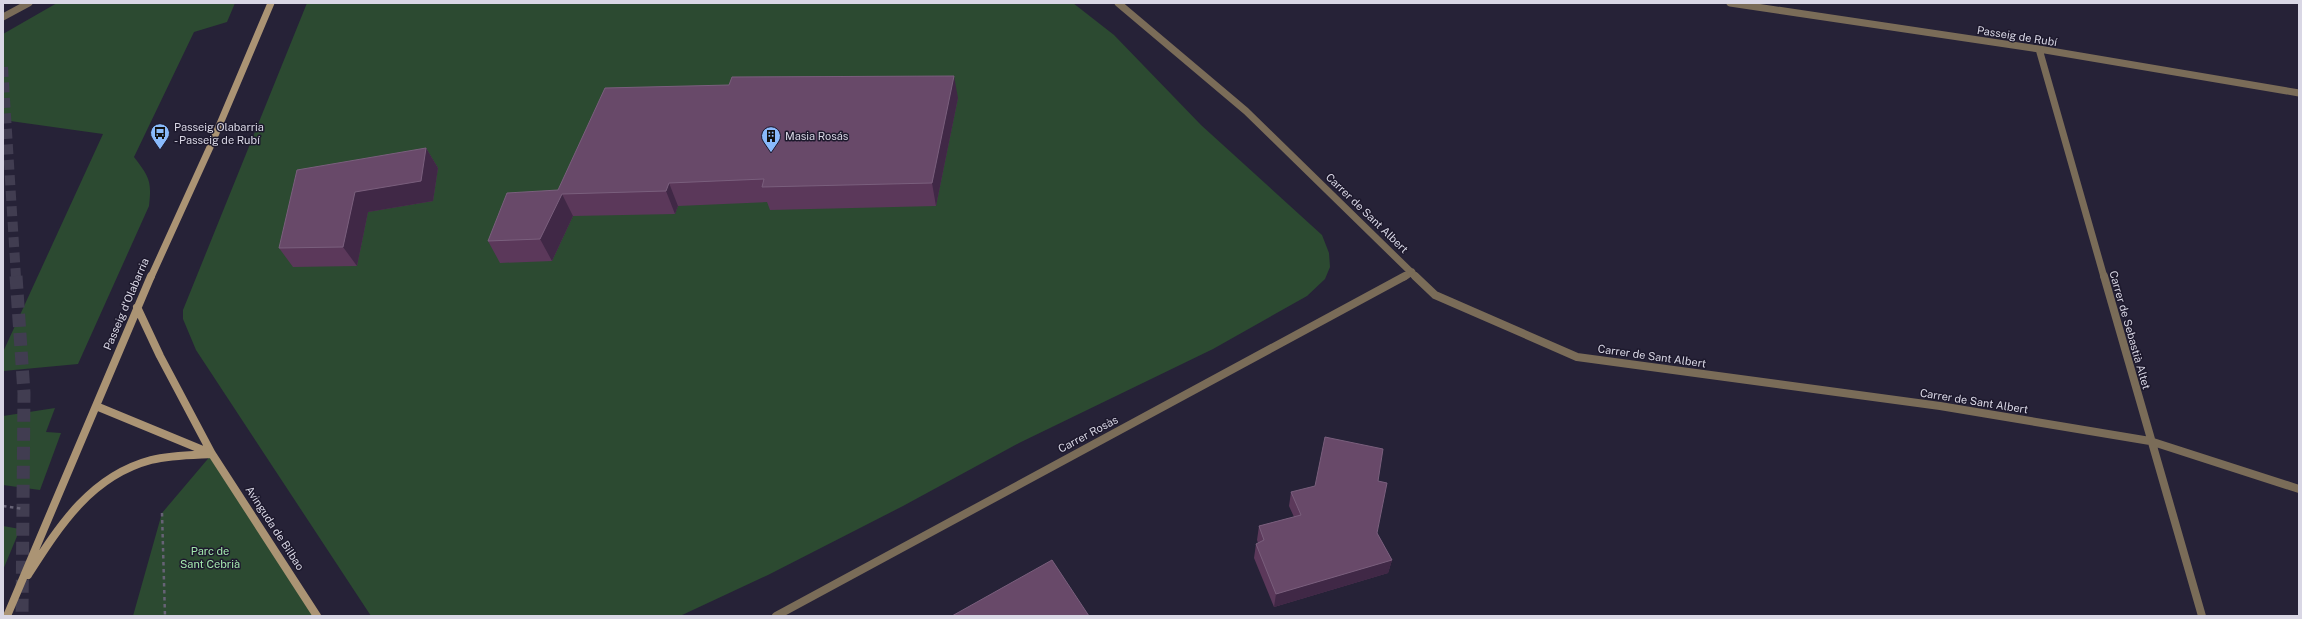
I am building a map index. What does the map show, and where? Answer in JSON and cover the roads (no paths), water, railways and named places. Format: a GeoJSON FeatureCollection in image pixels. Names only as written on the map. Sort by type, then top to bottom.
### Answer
{"type":"FeatureCollection","features":[{"type":"Feature","properties":{"kind":"main road","name":"Passeig d'Olabarria"},"geometry":{"type":"LineString","coordinates":[[7,616],[137,307],[212,145],[271,3]]}},
{"type":"Feature","properties":{"kind":"main road","name":"Avinguda de Bilbao"},"geometry":{"type":"LineString","coordinates":[[137,307],[160,356],[212,454],[317,616]]}},
{"type":"Feature","properties":{"kind":"main road"},"geometry":{"type":"LineString","coordinates":[[96,406],[212,454]]}},
{"type":"Feature","properties":{"kind":"main road"},"geometry":{"type":"LineString","coordinates":[[16,594],[68,515],[90,493],[116,474],[141,462],[166,457],[212,454]]}},
{"type":"Feature","properties":{"kind":"street"},"geometry":{"type":"LineString","coordinates":[[3,17],[29,3]]}},
{"type":"Feature","properties":{"kind":"street","name":"Carrer de Sant Albert"},"geometry":{"type":"LineString","coordinates":[[1118,3],[1246,111],[1435,295],[1577,358],[1940,406],[2150,441],[2299,489]]}},
{"type":"Feature","properties":{"kind":"street","name":"Passeig de Rubí"},"geometry":{"type":"LineString","coordinates":[[1730,3],[2039,49],[2299,93]]}},
{"type":"Feature","properties":{"kind":"street","name":"Carrer de Sebastià Altet"},"geometry":{"type":"LineString","coordinates":[[2039,49],[2150,441],[2202,616]]}},
{"type":"Feature","properties":{"kind":"street","name":"Carrer Rosàs"},"geometry":{"type":"LineString","coordinates":[[776,616],[1412,272]]}},
{"type":"Feature","properties":{"kind":"tunnel"},"geometry":{"type":"LineString","coordinates":[[3,67],[16,277]]}},
{"type":"Feature","properties":{"kind":"tunnel"},"geometry":{"type":"LineString","coordinates":[[16,276],[24,393],[22,616]]}},
{"type":"Feature","properties":{"kind":"place","name":"Passeig Olabarria - Passeig de Rubí"},"geometry":{"type":"Point","coordinates":[160,150]}},
{"type":"Feature","properties":{"kind":"place","name":"Masia Rosás"},"geometry":{"type":"Point","coordinates":[771,153]}},
{"type":"Feature","properties":{"kind":"park label","name":"Parc de Sant Cebrià"},"geometry":{"type":"Point","coordinates":[210,557]}}]}
